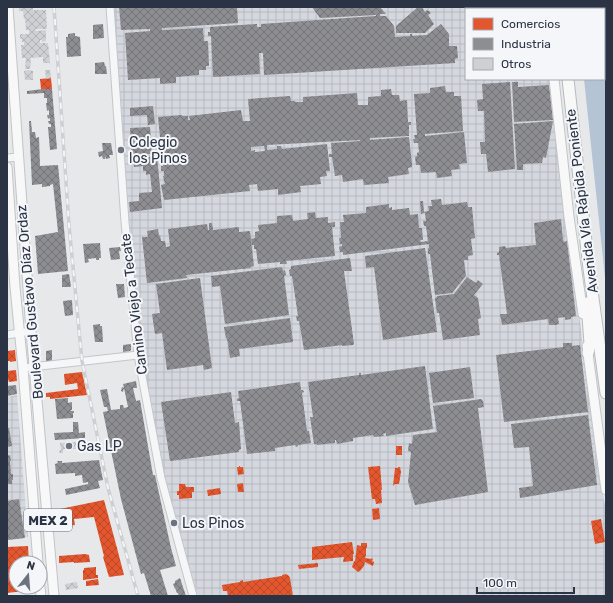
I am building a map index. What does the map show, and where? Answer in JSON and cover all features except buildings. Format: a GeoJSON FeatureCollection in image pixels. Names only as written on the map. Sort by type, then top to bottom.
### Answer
{"type":"FeatureCollection","features":[{"type":"Feature","properties":{"kind":"highway","name":"Avenida Vía Rápida Poniente"},"geometry":{"type":"LineString","coordinates":[[568,80],[589,269],[606,393]]}},
{"type":"Feature","properties":{"kind":"highway"},"geometry":{"type":"LineString","coordinates":[[588,353],[590,344],[586,277],[589,269]]}},
{"type":"Feature","properties":{"kind":"main road","name":"Boulevard Gustavo Díaz Ordaz"},"geometry":{"type":"LineString","coordinates":[[8,7],[32,331],[54,596]]}},
{"type":"Feature","properties":{"kind":"main road"},"geometry":{"type":"LineString","coordinates":[[554,80],[569,216],[606,490]]}},
{"type":"Feature","properties":{"kind":"main road","name":"Boulevard Gustavo Díaz Ordaz"},"geometry":{"type":"LineString","coordinates":[[7,167],[11,276],[23,368],[37,555]]}},
{"type":"Feature","properties":{"kind":"street","name":"Camino Viejo a Tecate"},"geometry":{"type":"LineString","coordinates":[[110,7],[125,222],[138,355],[161,478],[193,596]]}},
{"type":"Feature","properties":{"kind":"street"},"geometry":{"type":"LineString","coordinates":[[7,158],[19,157]]}},
{"type":"Feature","properties":{"kind":"street"},"geometry":{"type":"LineString","coordinates":[[7,335],[32,331]]}},
{"type":"Feature","properties":{"kind":"street"},"geometry":{"type":"LineString","coordinates":[[23,368],[138,355]]}},
{"type":"Feature","properties":{"kind":"shaded area"},"geometry":{"type":"Polygon","coordinates":[[[113,7],[502,7],[503,8],[465,8],[465,80],[551,80],[597,464],[606,511],[606,596],[198,596],[161,475],[142,356],[126,222],[113,7]]]}},
{"type":"Feature","properties":{"kind":"shaded area"},"geometry":{"type":"Polygon","coordinates":[[[17,395],[28,537],[7,538],[7,397],[17,395]]]}},
{"type":"Feature","properties":{"kind":"water"},"geometry":{"type":"Polygon","coordinates":[[[606,7],[606,287],[584,80],[605,80],[605,8],[576,8],[606,7]]]}},
{"type":"Feature","properties":{"kind":"railway"},"geometry":{"type":"LineString","coordinates":[[54,7],[69,225],[82,361],[108,488],[138,596]]}},
{"type":"Feature","properties":{"kind":"place","name":"Colegio los Pinos"},"geometry":{"type":"Point","coordinates":[121,150]}},
{"type":"Feature","properties":{"kind":"place","name":"Gas LP"},"geometry":{"type":"Point","coordinates":[69,446]}},
{"type":"Feature","properties":{"kind":"place","name":"Los Pinos"},"geometry":{"type":"Point","coordinates":[174,523]}}]}
